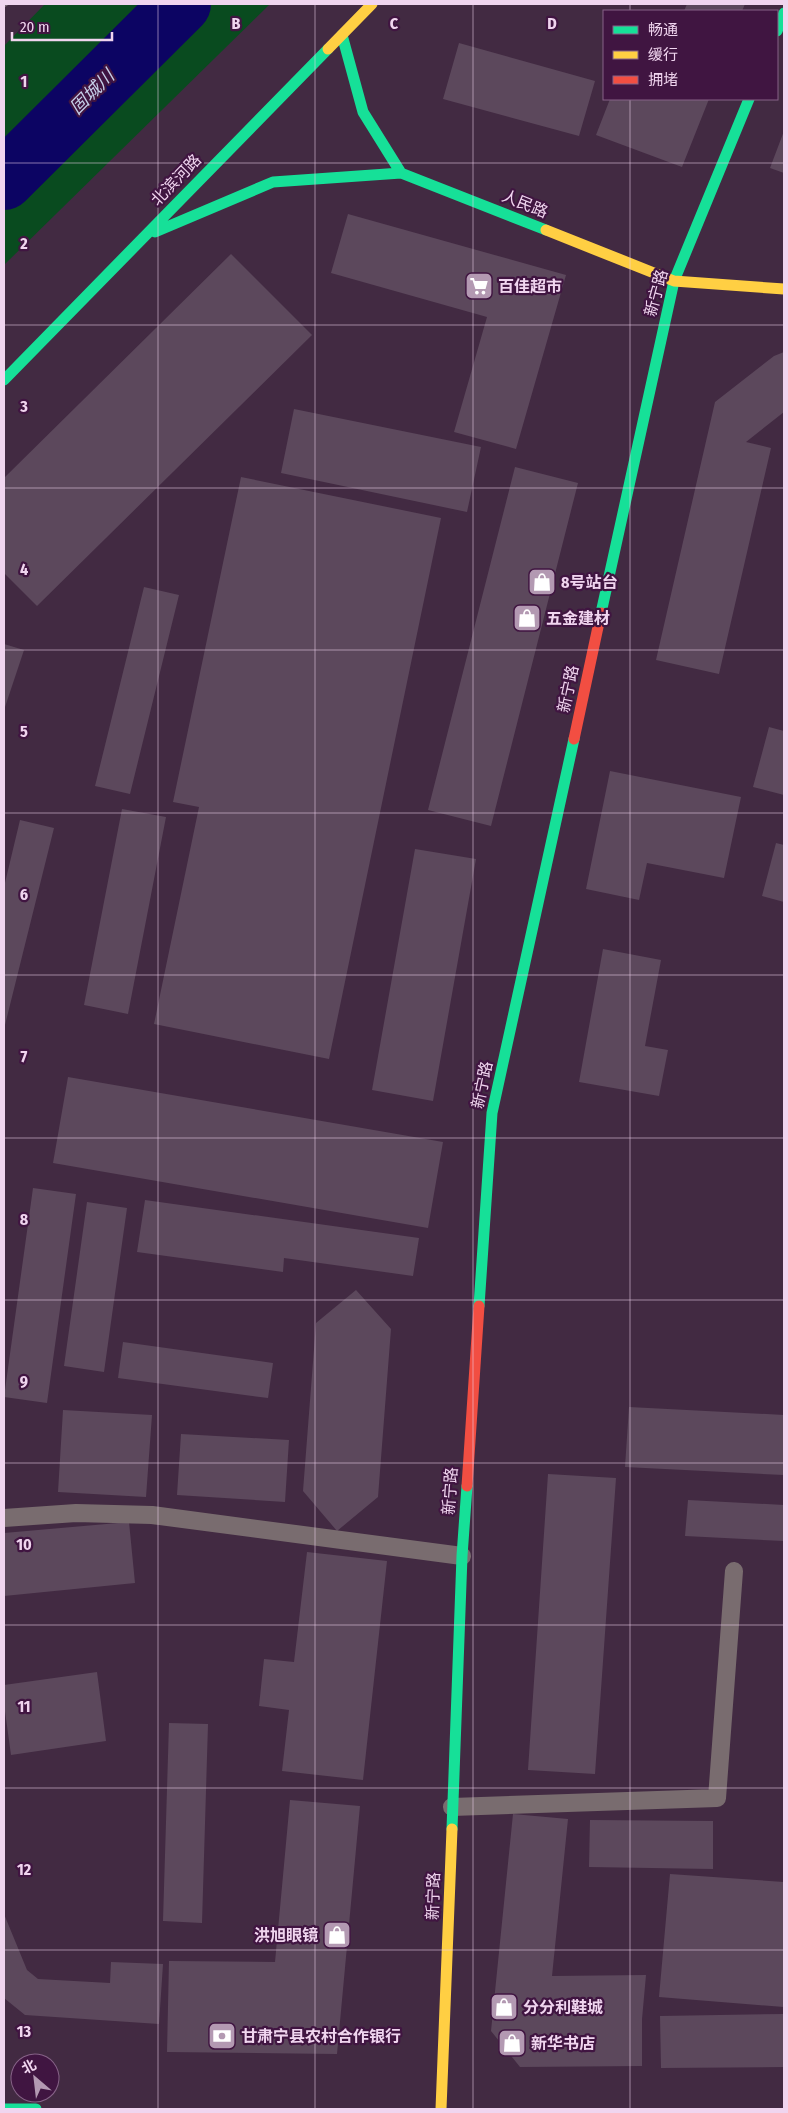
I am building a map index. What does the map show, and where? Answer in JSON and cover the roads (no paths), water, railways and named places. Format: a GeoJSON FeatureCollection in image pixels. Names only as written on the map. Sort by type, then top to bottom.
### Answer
{"type":"FeatureCollection","features":[{"type":"Feature","properties":{"kind":"street","name":"北滨河路"},"geometry":{"type":"LineString","coordinates":[[4,380],[372,4]]}},
{"type":"Feature","properties":{"kind":"street"},"geometry":{"type":"LineString","coordinates":[[778,28],[784,12]]}},
{"type":"Feature","properties":{"kind":"street"},"geometry":{"type":"LineString","coordinates":[[144,236],[273,182],[402,173],[363,112],[342,35]]}},
{"type":"Feature","properties":{"kind":"street","name":"新宁路"},"geometry":{"type":"LineString","coordinates":[[440,2109],[462,1556],[492,1113],[674,280],[749,100]]}},
{"type":"Feature","properties":{"kind":"street","name":"人民路"},"geometry":{"type":"LineString","coordinates":[[402,173],[674,280],[784,289]]}},
{"type":"Feature","properties":{"kind":"street"},"geometry":{"type":"LineString","coordinates":[[4,2109],[36,2109]]}},
{"type":"Feature","properties":{"kind":"lane"},"geometry":{"type":"LineString","coordinates":[[4,1518],[76,1513],[152,1515],[462,1556]]}},
{"type":"Feature","properties":{"kind":"lane"},"geometry":{"type":"LineString","coordinates":[[452,1806],[717,1798],[734,1571]]}},
{"type":"Feature","properties":{"kind":"waterway","name":"固城川"},"geometry":{"type":"LineString","coordinates":[[4,180],[181,4]]}},
{"type":"Feature","properties":{"kind":"place","name":"百佳超市"},"geometry":{"type":"Point","coordinates":[479,286]}},
{"type":"Feature","properties":{"kind":"place","name":"8号站台"},"geometry":{"type":"Point","coordinates":[542,582]}},
{"type":"Feature","properties":{"kind":"place","name":"五金建材"},"geometry":{"type":"Point","coordinates":[527,618]}},
{"type":"Feature","properties":{"kind":"place","name":"洪旭眼镜"},"geometry":{"type":"Point","coordinates":[337,1935]}},
{"type":"Feature","properties":{"kind":"place","name":"分分利鞋城"},"geometry":{"type":"Point","coordinates":[504,2007]}},
{"type":"Feature","properties":{"kind":"place","name":"甘肃宁县农村合作银行"},"geometry":{"type":"Point","coordinates":[222,2036]}},
{"type":"Feature","properties":{"kind":"place","name":"新华书店"},"geometry":{"type":"Point","coordinates":[512,2043]}}]}
